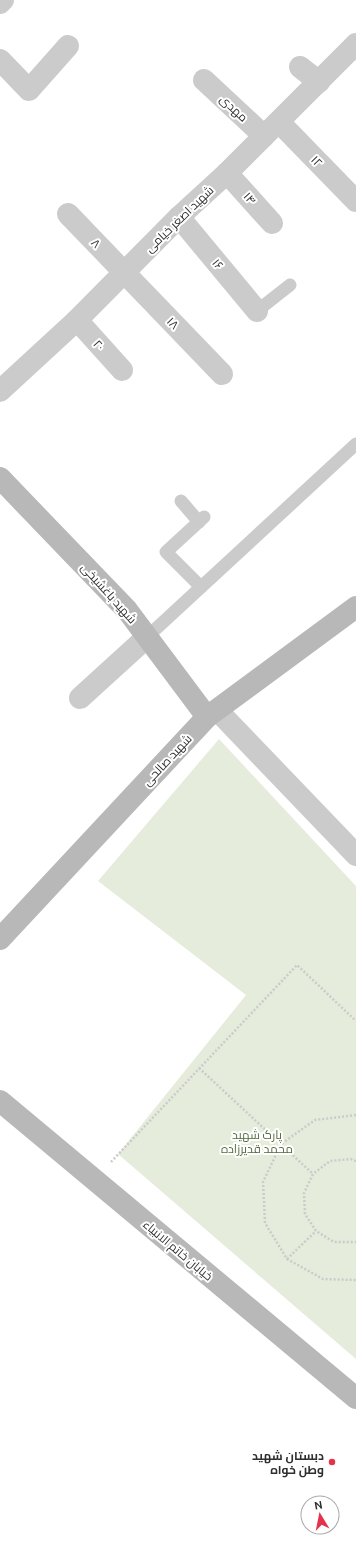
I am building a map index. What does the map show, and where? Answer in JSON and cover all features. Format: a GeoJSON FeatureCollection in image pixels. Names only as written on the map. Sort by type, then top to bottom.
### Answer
{"type":"FeatureCollection","features":[{"type":"Feature","properties":{"kind":"street"},"geometry":{"type":"LineString","coordinates":[[0,3],[3,0]]}},
{"type":"Feature","properties":{"kind":"street","name":"شهید اصغر خیامی"},"geometry":{"type":"LineString","coordinates":[[0,391],[77,320],[179,217],[227,173],[356,44]]}},
{"type":"Feature","properties":{"kind":"street"},"geometry":{"type":"LineString","coordinates":[[0,60],[29,90],[68,46]]}},
{"type":"Feature","properties":{"kind":"street"},"geometry":{"type":"LineString","coordinates":[[300,67],[319,82]]}},
{"type":"Feature","properties":{"kind":"street","name":"مهدی"},"geometry":{"type":"LineString","coordinates":[[204,80],[271,129]]}},
{"type":"Feature","properties":{"kind":"street","name":"۱۲"},"geometry":{"type":"LineString","coordinates":[[271,129],[356,201]]}},
{"type":"Feature","properties":{"kind":"street","name":"۱۴"},"geometry":{"type":"LineString","coordinates":[[227,173],[272,223]]}},
{"type":"Feature","properties":{"kind":"street","name":"۸"},"geometry":{"type":"LineString","coordinates":[[68,214],[125,272]]}},
{"type":"Feature","properties":{"kind":"street","name":"۱۶"},"geometry":{"type":"LineString","coordinates":[[179,217],[257,312]]}},
{"type":"Feature","properties":{"kind":"street","name":"۱۸"},"geometry":{"type":"LineString","coordinates":[[125,272],[222,374]]}},
{"type":"Feature","properties":{"kind":"street","name":"۲۰"},"geometry":{"type":"LineString","coordinates":[[77,320],[122,370]]}},
{"type":"Feature","properties":{"kind":"street","name":"شهید باغشیخی"},"geometry":{"type":"LineString","coordinates":[[0,478],[127,610],[147,637],[212,714]]}},
{"type":"Feature","properties":{"kind":"street","name":"شهید صالحی"},"geometry":{"type":"LineString","coordinates":[[0,940],[212,714],[356,606]]}},
{"type":"Feature","properties":{"kind":"street"},"geometry":{"type":"LineString","coordinates":[[80,698],[147,637]]}},
{"type":"Feature","properties":{"kind":"street"},"geometry":{"type":"LineString","coordinates":[[212,714],[356,855]]}},
{"type":"Feature","properties":{"kind":"street","name":"خیابان خاتم الانبیاء"},"geometry":{"type":"LineString","coordinates":[[0,1101],[356,1398]]}},
{"type":"Feature","properties":{"kind":"lane"},"geometry":{"type":"LineString","coordinates":[[257,312],[290,285]]}},
{"type":"Feature","properties":{"kind":"lane"},"geometry":{"type":"LineString","coordinates":[[147,637],[356,444]]}},
{"type":"Feature","properties":{"kind":"lane"},"geometry":{"type":"LineString","coordinates":[[181,501],[202,520],[166,552],[201,587]]}},
{"type":"Feature","properties":{"kind":"path"},"geometry":{"type":"LineString","coordinates":[[94,1180],[297,965],[356,1021]]}},
{"type":"Feature","properties":{"kind":"path"},"geometry":{"type":"LineString","coordinates":[[199,1068],[313,1174]]}},
{"type":"Feature","properties":{"kind":"path"},"geometry":{"type":"LineString","coordinates":[[356,1115],[316,1120],[281,1144],[263,1182],[265,1223],[287,1259],[323,1279],[356,1280]]}},
{"type":"Feature","properties":{"kind":"path"},"geometry":{"type":"LineString","coordinates":[[356,1161],[351,1159],[330,1161],[313,1174],[304,1193],[304,1214],[316,1231],[334,1242],[356,1242]]}},
{"type":"Feature","properties":{"kind":"path"},"geometry":{"type":"LineString","coordinates":[[287,1259],[316,1231]]}},
{"type":"Feature","properties":{"kind":"green space","name":"پارک شهید محمد قدیرزاده"},"geometry":{"type":"Polygon","coordinates":[[[219,739],[356,886],[356,1359],[118,1154],[246,995],[98,881],[219,739]]]}},
{"type":"Feature","properties":{"kind":"place","name":"دبستان شهید وطن خواه"},"geometry":{"type":"Point","coordinates":[332,1462]}}]}
